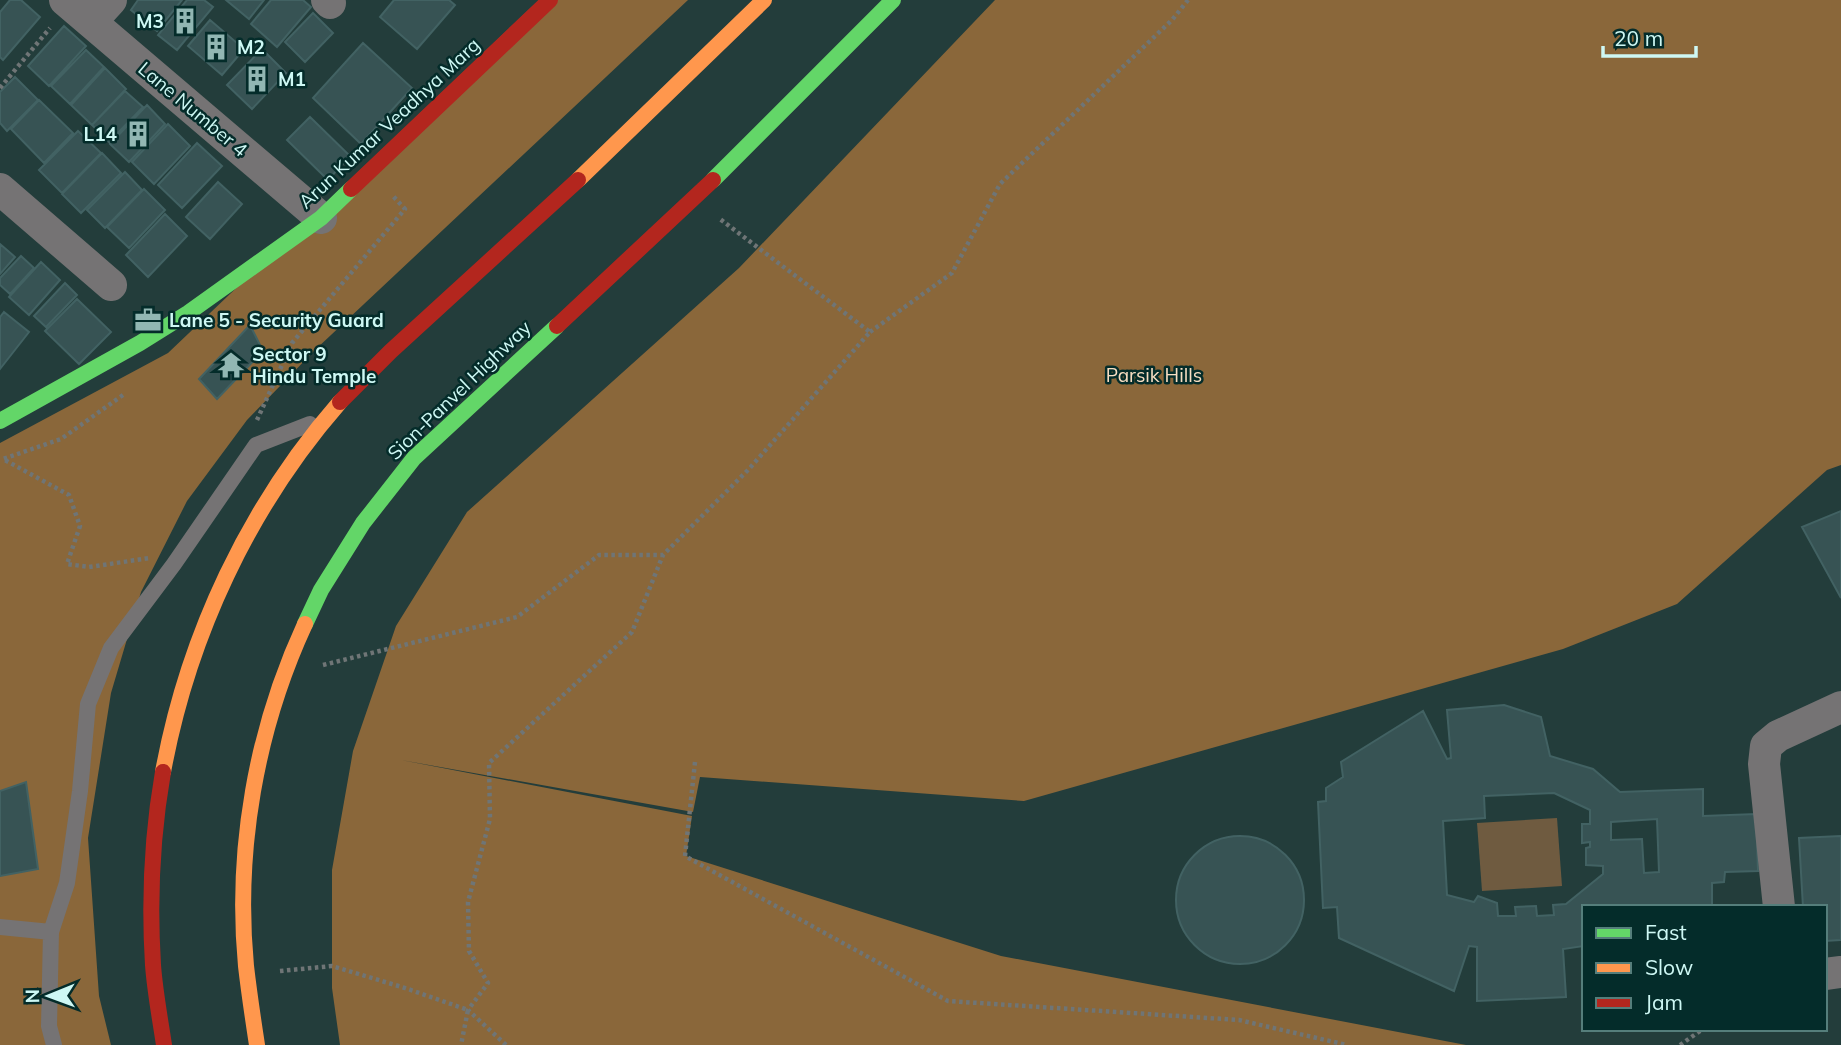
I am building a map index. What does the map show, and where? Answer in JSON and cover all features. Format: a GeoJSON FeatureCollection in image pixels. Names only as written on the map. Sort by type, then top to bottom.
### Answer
{"type":"FeatureCollection","features":[{"type":"Feature","properties":{"kind":"main road","name":"Arun Kumar Veadhya Marg"},"geometry":{"type":"LineString","coordinates":[[0,421],[188,313],[321,218],[550,0]]}},
{"type":"Feature","properties":{"kind":"main road"},"geometry":{"type":"LineString","coordinates":[[164,1045],[157,1007],[150,933],[151,859],[159,786],[174,713],[196,643],[225,575],[260,510],[302,449],[349,391],[631,132],[764,0]]}},
{"type":"Feature","properties":{"kind":"main road","name":"Sion-Panvel Highway"},"geometry":{"type":"LineString","coordinates":[[257,1045],[243,930],[243,865],[250,800],[264,737],[283,675],[308,615],[339,558],[376,505],[416,456],[695,199],[893,0]]}},
{"type":"Feature","properties":{"kind":"street","name":"Lane Number 4"},"geometry":{"type":"LineString","coordinates":[[85,7],[321,218]]}},
{"type":"Feature","properties":{"kind":"street"},"geometry":{"type":"LineString","coordinates":[[0,189],[111,285]]}},
{"type":"Feature","properties":{"kind":"street"},"geometry":{"type":"LineString","coordinates":[[1779,905],[1764,764],[1766,746],[1778,736],[1841,707]]}},
{"type":"Feature","properties":{"kind":"lane"},"geometry":{"type":"LineString","coordinates":[[54,1045],[49,1026],[51,932],[67,883],[80,791],[88,704],[111,649],[174,564],[256,445],[328,416]]}},
{"type":"Feature","properties":{"kind":"lane"},"geometry":{"type":"LineString","coordinates":[[0,927],[51,932]]}},
{"type":"Feature","properties":{"kind":"path"},"geometry":{"type":"LineString","coordinates":[[461,1045],[468,1010],[488,983],[469,951],[468,902],[490,819],[489,762],[632,632],[663,555],[748,470],[870,332],[952,273],[1000,184],[1143,48],[1188,0]]}},
{"type":"Feature","properties":{"kind":"path"},"geometry":{"type":"LineString","coordinates":[[0,88],[63,13],[85,7]]}},
{"type":"Feature","properties":{"kind":"path"},"geometry":{"type":"LineString","coordinates":[[256,424],[292,342],[405,209],[370,171]]}},
{"type":"Feature","properties":{"kind":"path"},"geometry":{"type":"LineString","coordinates":[[735,230],[870,332]]}},
{"type":"Feature","properties":{"kind":"path"},"geometry":{"type":"LineString","coordinates":[[131,390],[61,439],[4,459],[69,495],[80,526],[67,564],[89,567],[159,556],[174,564]]}},
{"type":"Feature","properties":{"kind":"path"},"geometry":{"type":"LineString","coordinates":[[283,675],[517,617],[599,555],[663,555]]}},
{"type":"Feature","properties":{"kind":"path"},"geometry":{"type":"LineString","coordinates":[[695,762],[685,856],[948,1001],[1240,1020],[1347,1045]]}},
{"type":"Feature","properties":{"kind":"path"},"geometry":{"type":"LineString","coordinates":[[247,974],[332,967],[468,1010],[506,1045]]}},
{"type":"Feature","properties":{"kind":"path"},"geometry":{"type":"LineString","coordinates":[[1680,1045],[1700,1031]]}},
{"type":"Feature","properties":{"kind":"shaded area"},"geometry":{"type":"Polygon","coordinates":[[[1557,818],[1562,886],[1482,891],[1477,823],[1557,818]]]}},
{"type":"Feature","properties":{"kind":"green space"},"geometry":{"type":"Polygon","coordinates":[[[539,0],[688,0],[315,350],[247,420],[187,501],[141,592],[111,693],[88,838],[99,996],[111,1045],[0,1045],[0,443],[168,353],[539,0]]]}},
{"type":"Feature","properties":{"kind":"green space","name":"Parsik Hills"},"geometry":{"type":"Polygon","coordinates":[[[995,0],[1841,0],[1841,465],[1827,470],[1677,604],[1563,649],[1024,801],[700,777],[693,812],[401,760],[692,816],[686,856],[1001,956],[1466,1045],[340,1045],[332,988],[332,870],[353,751],[396,626],[467,512],[739,268],[995,0]]]}},
{"type":"Feature","properties":{"kind":"building"},"geometry":{"type":"Polygon","coordinates":[[[10,0],[21,0],[40,17],[3,60],[0,57],[0,12],[10,0]]]}},
{"type":"Feature","properties":{"kind":"building"},"geometry":{"type":"Polygon","coordinates":[[[138,0],[182,0],[157,31],[131,10],[138,0]]]}},
{"type":"Feature","properties":{"kind":"building","name":"M3"},"geometry":{"type":"Polygon","coordinates":[[[187,0],[204,0],[213,7],[177,50],[158,35],[187,0]]]}},
{"type":"Feature","properties":{"kind":"building"},"geometry":{"type":"Polygon","coordinates":[[[226,0],[264,0],[249,19],[226,0]]]}},
{"type":"Feature","properties":{"kind":"building"},"geometry":{"type":"Polygon","coordinates":[[[271,0],[303,0],[311,7],[277,47],[251,24],[271,0]]]}},
{"type":"Feature","properties":{"kind":"building"},"geometry":{"type":"Polygon","coordinates":[[[394,0],[449,0],[455,5],[417,49],[380,17],[394,0]]]}},
{"type":"Feature","properties":{"kind":"building"},"geometry":{"type":"Polygon","coordinates":[[[313,13],[333,33],[305,62],[285,42],[313,13]]]}},
{"type":"Feature","properties":{"kind":"building","name":"M2"},"geometry":{"type":"Polygon","coordinates":[[[210,20],[244,49],[222,75],[188,46],[210,20]]]}},
{"type":"Feature","properties":{"kind":"building"},"geometry":{"type":"Polygon","coordinates":[[[64,26],[86,46],[49,86],[28,66],[64,26]]]}},
{"type":"Feature","properties":{"kind":"building"},"geometry":{"type":"Polygon","coordinates":[[[363,43],[412,88],[361,144],[313,98],[363,43]]]}},
{"type":"Feature","properties":{"kind":"building","name":"M1"},"geometry":{"type":"Polygon","coordinates":[[[262,49],[286,73],[252,109],[227,85],[262,49]]]}},
{"type":"Feature","properties":{"kind":"building"},"geometry":{"type":"Polygon","coordinates":[[[86,50],[104,67],[70,104],[51,86],[86,50]]]}},
{"type":"Feature","properties":{"kind":"building"},"geometry":{"type":"Polygon","coordinates":[[[105,68],[126,89],[92,125],[71,105],[105,68]]]}},
{"type":"Feature","properties":{"kind":"building"},"geometry":{"type":"Polygon","coordinates":[[[15,77],[38,100],[7,131],[0,123],[0,92],[15,77]]]}},
{"type":"Feature","properties":{"kind":"building"},"geometry":{"type":"Polygon","coordinates":[[[125,91],[143,107],[109,142],[92,125],[125,91]]]}},
{"type":"Feature","properties":{"kind":"building"},"geometry":{"type":"Polygon","coordinates":[[[39,100],[73,133],[44,163],[11,129],[39,100]]]}},
{"type":"Feature","properties":{"kind":"building","name":"L14"},"geometry":{"type":"Polygon","coordinates":[[[147,105],[165,124],[129,162],[110,144],[147,105]]]}},
{"type":"Feature","properties":{"kind":"building"},"geometry":{"type":"Polygon","coordinates":[[[310,117],[350,156],[328,180],[287,140],[310,117]]]}},
{"type":"Feature","properties":{"kind":"building"},"geometry":{"type":"Polygon","coordinates":[[[168,124],[190,146],[154,184],[132,162],[168,124]]]}},
{"type":"Feature","properties":{"kind":"building"},"geometry":{"type":"Polygon","coordinates":[[[78,131],[101,153],[62,193],[39,170],[78,131]]]}},
{"type":"Feature","properties":{"kind":"building"},"geometry":{"type":"Polygon","coordinates":[[[197,143],[222,166],[182,208],[158,185],[197,143]]]}},
{"type":"Feature","properties":{"kind":"building"},"geometry":{"type":"Polygon","coordinates":[[[102,153],[121,173],[81,213],[62,194],[102,153]]]}},
{"type":"Feature","properties":{"kind":"building"},"geometry":{"type":"Polygon","coordinates":[[[125,172],[142,190],[105,228],[87,210],[125,172]]]}},
{"type":"Feature","properties":{"kind":"building"},"geometry":{"type":"Polygon","coordinates":[[[218,182],[242,204],[210,239],[186,217],[218,182]]]}},
{"type":"Feature","properties":{"kind":"building"},"geometry":{"type":"Polygon","coordinates":[[[144,189],[165,210],[129,248],[107,227],[144,189]]]}},
{"type":"Feature","properties":{"kind":"building"},"geometry":{"type":"Polygon","coordinates":[[[165,214],[187,236],[148,277],[126,255],[165,214]]]}},
{"type":"Feature","properties":{"kind":"building"},"geometry":{"type":"Polygon","coordinates":[[[0,244],[15,257],[0,274],[0,244]]]}},
{"type":"Feature","properties":{"kind":"building"},"geometry":{"type":"Polygon","coordinates":[[[21,256],[34,268],[10,294],[0,285],[0,278],[21,256]]]}},
{"type":"Feature","properties":{"kind":"building"},"geometry":{"type":"Polygon","coordinates":[[[41,262],[60,280],[29,315],[9,297],[41,262]]]}},
{"type":"Feature","properties":{"kind":"building"},"geometry":{"type":"Polygon","coordinates":[[[65,283],[77,295],[46,327],[34,316],[65,283]]]}},
{"type":"Feature","properties":{"kind":"building"},"geometry":{"type":"Polygon","coordinates":[[[77,299],[111,332],[79,364],[45,331],[77,299]]]}},
{"type":"Feature","properties":{"kind":"building"},"geometry":{"type":"Polygon","coordinates":[[[4,312],[29,332],[0,369],[0,317],[4,312]]]}},
{"type":"Feature","properties":{"kind":"building","name":"Sector 9 Hindu Temple"},"geometry":{"type":"Polygon","coordinates":[[[250,325],[263,351],[217,399],[199,379],[250,325]]]}},
{"type":"Feature","properties":{"kind":"building"},"geometry":{"type":"Polygon","coordinates":[[[1841,511],[1841,598],[1802,527],[1841,511]]]}},
{"type":"Feature","properties":{"kind":"building"},"geometry":{"type":"Polygon","coordinates":[[[1504,705],[1541,717],[1550,756],[1593,769],[1620,792],[1703,789],[1703,816],[1756,814],[1758,871],[1725,872],[1724,882],[1712,883],[1712,905],[1582,905],[1582,946],[1563,949],[1566,997],[1477,1001],[1477,947],[1469,946],[1454,991],[1339,938],[1337,907],[1323,908],[1318,802],[1326,801],[1326,788],[1343,777],[1341,762],[1423,711],[1447,759],[1451,758],[1447,710],[1504,705]],[[1554,793],[1484,796],[1485,818],[1443,821],[1447,895],[1474,902],[1478,896],[1497,903],[1498,916],[1516,916],[1515,907],[1536,906],[1537,916],[1554,915],[1553,905],[1566,904],[1603,874],[1603,866],[1586,865],[1586,848],[1590,847],[1590,842],[1582,843],[1582,824],[1590,824],[1590,810],[1554,793]],[[1657,819],[1611,822],[1611,840],[1642,839],[1644,873],[1659,872],[1657,819]]]}},
{"type":"Feature","properties":{"kind":"building"},"geometry":{"type":"Polygon","coordinates":[[[26,782],[38,869],[0,876],[0,791],[26,782]]]}},
{"type":"Feature","properties":{"kind":"building"},"geometry":{"type":"Polygon","coordinates":[[[1240,836],[1265,841],[1285,855],[1299,875],[1304,900],[1299,925],[1285,945],[1265,959],[1240,964],[1215,959],[1195,945],[1181,925],[1176,900],[1181,875],[1195,855],[1215,841],[1240,836]]]}},
{"type":"Feature","properties":{"kind":"building"},"geometry":{"type":"Polygon","coordinates":[[[1841,836],[1841,940],[1827,941],[1827,905],[1803,905],[1799,838],[1841,836]]]}},
{"type":"Feature","properties":{"kind":"traffic: fast"},"geometry":{"type":"LineString","coordinates":[[713,180],[893,0]]}},
{"type":"Feature","properties":{"kind":"traffic: fast"},"geometry":{"type":"LineString","coordinates":[[0,421],[140,343],[188,313],[321,218],[351,189]]}},
{"type":"Feature","properties":{"kind":"traffic: fast"},"geometry":{"type":"LineString","coordinates":[[305,624],[321,590],[363,523],[414,458],[557,326]]}},
{"type":"Feature","properties":{"kind":"traffic: slow"},"geometry":{"type":"LineString","coordinates":[[578,180],[764,0]]}},
{"type":"Feature","properties":{"kind":"traffic: slow"},"geometry":{"type":"LineString","coordinates":[[163,772],[188,671],[227,575],[277,485],[307,442],[340,402]]}},
{"type":"Feature","properties":{"kind":"traffic: slow"},"geometry":{"type":"LineString","coordinates":[[257,1045],[243,922],[247,835],[262,748],[288,664],[305,624]]}},
{"type":"Feature","properties":{"kind":"traffic: jam"},"geometry":{"type":"LineString","coordinates":[[351,189],[550,0]]}},
{"type":"Feature","properties":{"kind":"traffic: jam"},"geometry":{"type":"LineString","coordinates":[[340,402],[391,351],[578,180]]}},
{"type":"Feature","properties":{"kind":"traffic: jam"},"geometry":{"type":"LineString","coordinates":[[557,326],[713,180]]}},
{"type":"Feature","properties":{"kind":"traffic: jam"},"geometry":{"type":"LineString","coordinates":[[163,772],[154,844],[151,916],[154,975],[164,1045]]}},
{"type":"Feature","properties":{"kind":"place","name":"M3"},"geometry":{"type":"Point","coordinates":[185,21]}},
{"type":"Feature","properties":{"kind":"place","name":"M2"},"geometry":{"type":"Point","coordinates":[216,47]}},
{"type":"Feature","properties":{"kind":"place","name":"M1"},"geometry":{"type":"Point","coordinates":[257,79]}},
{"type":"Feature","properties":{"kind":"place","name":"L14"},"geometry":{"type":"Point","coordinates":[138,134]}},
{"type":"Feature","properties":{"kind":"place","name":"Lane 5 - Security Guard"},"geometry":{"type":"Point","coordinates":[148,320]}},
{"type":"Feature","properties":{"kind":"place","name":"Sector 9 Hindu Temple"},"geometry":{"type":"Point","coordinates":[231,365]}}]}
